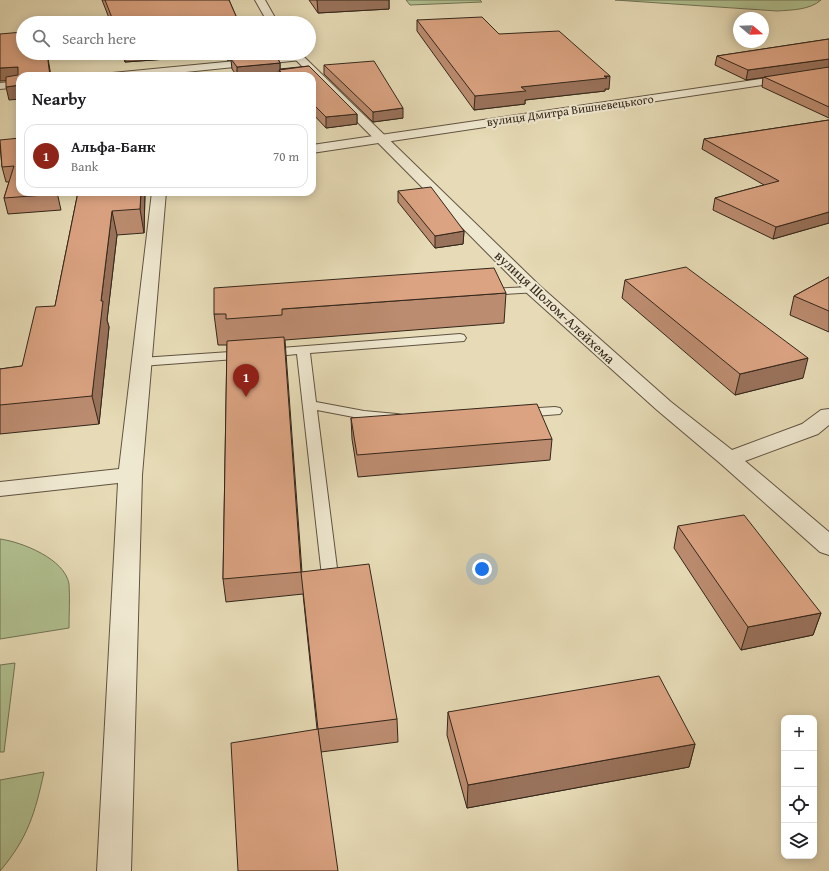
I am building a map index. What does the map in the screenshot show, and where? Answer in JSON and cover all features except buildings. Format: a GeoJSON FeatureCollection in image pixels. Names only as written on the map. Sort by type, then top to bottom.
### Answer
{"type":"FeatureCollection","features":[{"type":"Feature","properties":{"kind":"street"},"geometry":{"type":"LineString","coordinates":[[260,0],[269,16]]}},
{"type":"Feature","properties":{"kind":"street"},"geometry":{"type":"LineString","coordinates":[[149,72],[259,60]]}},
{"type":"Feature","properties":{"kind":"street","name":"вулиця Шолом-Алейхема"},"geometry":{"type":"LineString","coordinates":[[300,60],[313,72]]}},
{"type":"Feature","properties":{"kind":"street","name":"вулиця Дмитра Вишневецького"},"geometry":{"type":"LineString","coordinates":[[316,147],[829,72]]}},
{"type":"Feature","properties":{"kind":"street","name":"вулиця Шолом-Алейхема"},"geometry":{"type":"LineString","coordinates":[[316,75],[534,290],[664,406],[829,546]]}},
{"type":"Feature","properties":{"kind":"street"},"geometry":{"type":"LineString","coordinates":[[0,86],[16,84]]}},
{"type":"Feature","properties":{"kind":"street"},"geometry":{"type":"LineString","coordinates":[[114,871],[130,474],[159,196]]}},
{"type":"Feature","properties":{"kind":"street"},"geometry":{"type":"LineString","coordinates":[[728,459],[810,429],[829,415]]}},
{"type":"Feature","properties":{"kind":"street"},"geometry":{"type":"LineString","coordinates":[[0,489],[130,474]]}},
{"type":"Feature","properties":{"kind":"lane"},"geometry":{"type":"LineString","coordinates":[[480,292],[534,290]]}},
{"type":"Feature","properties":{"kind":"lane"},"geometry":{"type":"LineString","coordinates":[[141,362],[460,338]]}},
{"type":"Feature","properties":{"kind":"lane"},"geometry":{"type":"LineString","coordinates":[[303,350],[330,576]]}},
{"type":"Feature","properties":{"kind":"lane"},"geometry":{"type":"LineString","coordinates":[[309,405],[364,415],[413,419]]}},
{"type":"Feature","properties":{"kind":"lane"},"geometry":{"type":"LineString","coordinates":[[508,414],[555,411]]}},
{"type":"Feature","properties":{"kind":"green space"},"geometry":{"type":"Polygon","coordinates":[[[406,0],[480,0],[482,2],[410,5],[406,0]]]}},
{"type":"Feature","properties":{"kind":"green space"},"geometry":{"type":"Polygon","coordinates":[[[615,0],[821,0],[806,8],[777,11],[615,0]]]}},
{"type":"Feature","properties":{"kind":"green space"},"geometry":{"type":"Polygon","coordinates":[[[0,539],[20,544],[41,553],[60,567],[66,575],[69,584],[69,628],[0,639],[0,539]]]}},
{"type":"Feature","properties":{"kind":"green space"},"geometry":{"type":"Polygon","coordinates":[[[15,663],[4,752],[0,752],[0,665],[15,663]]]}},
{"type":"Feature","properties":{"kind":"green space"},"geometry":{"type":"Polygon","coordinates":[[[44,772],[34,813],[24,836],[10,859],[0,871],[0,780],[44,772]]]}},
{"type":"Feature","properties":{"kind":"place","name":"Альфа-Банк"},"geometry":{"type":"Point","coordinates":[246,397]}}]}
